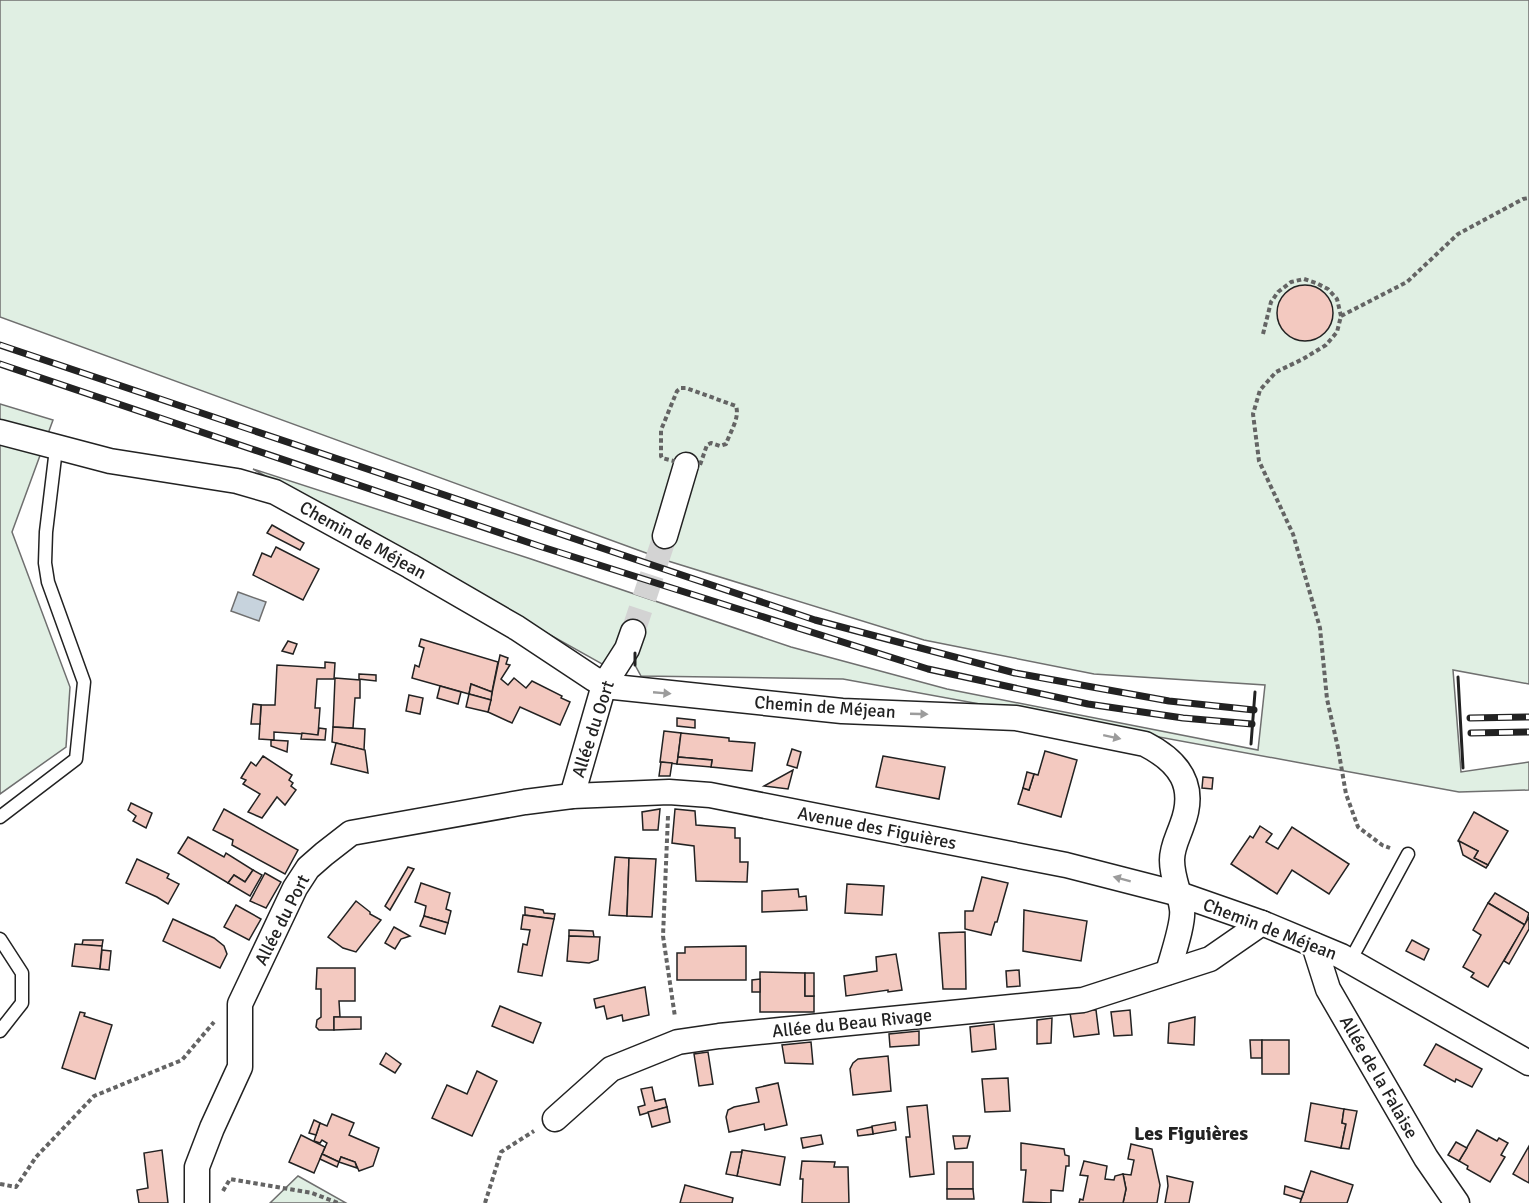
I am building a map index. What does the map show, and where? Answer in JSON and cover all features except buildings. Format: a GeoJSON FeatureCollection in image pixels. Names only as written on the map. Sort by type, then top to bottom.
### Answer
{"type":"FeatureCollection","features":[{"type":"Feature","properties":{"kind":"street","name":"Chemin de Méjean"},"geometry":{"type":"LineString","coordinates":[[0,432],[56,449],[110,461],[246,483],[275,492],[517,628],[604,684],[624,689],[842,711],[1016,718],[1145,744],[1155,749],[1179,770],[1188,787],[1186,815],[1173,847],[1173,878],[1179,894],[1262,923],[1350,961],[1529,1062]]}},
{"type":"Feature","properties":{"kind":"street"},"geometry":{"type":"LineString","coordinates":[[665,536],[686,465]]}},
{"type":"Feature","properties":{"kind":"street","name":"Allée du Oort"},"geometry":{"type":"LineString","coordinates":[[572,796],[604,684],[627,649],[633,632]]}},
{"type":"Feature","properties":{"kind":"street","name":"Avenue des Figuières"},"geometry":{"type":"LineString","coordinates":[[572,796],[669,792],[710,795],[1066,865],[1179,894]]}},
{"type":"Feature","properties":{"kind":"street","name":"Allée du Port"},"geometry":{"type":"LineString","coordinates":[[197,1203],[197,1167],[240,1067],[240,1004],[295,888],[308,868],[351,833],[411,821],[572,796]]}},
{"type":"Feature","properties":{"kind":"street"},"geometry":{"type":"LineString","coordinates":[[1168,972],[1183,911],[1179,894]]}},
{"type":"Feature","properties":{"kind":"street","name":"Allée du Beau Rivage"},"geometry":{"type":"LineString","coordinates":[[555,1119],[611,1069],[678,1042],[1083,1000],[1210,960],[1262,923]]}},
{"type":"Feature","properties":{"kind":"street","name":"Allée de la Falaise"},"geometry":{"type":"LineString","coordinates":[[1314,945],[1328,989],[1426,1158],[1457,1203]]}},
{"type":"Feature","properties":{"kind":"lane"},"geometry":{"type":"LineString","coordinates":[[0,817],[76,759],[84,682],[48,582],[45,563],[46,532],[56,449]]}},
{"type":"Feature","properties":{"kind":"lane"},"geometry":{"type":"LineString","coordinates":[[1350,961],[1408,854]]}},
{"type":"Feature","properties":{"kind":"lane"},"geometry":{"type":"LineString","coordinates":[[0,939],[22,973],[22,1003],[0,1031]]}},
{"type":"Feature","properties":{"kind":"path"},"geometry":{"type":"LineString","coordinates":[[1341,316],[1407,282],[1458,234],[1523,199],[1529,198]]}},
{"type":"Feature","properties":{"kind":"path"},"geometry":{"type":"LineString","coordinates":[[1263,334],[1271,302],[1278,291],[1291,282],[1304,279],[1316,282],[1328,289],[1337,299],[1341,316],[1337,332],[1326,345],[1303,360],[1276,372],[1260,390],[1253,414],[1258,460],[1293,534],[1320,628],[1327,699],[1346,794],[1358,827],[1382,845],[1408,854]]}},
{"type":"Feature","properties":{"kind":"path"},"geometry":{"type":"LineString","coordinates":[[686,388],[736,406],[738,412],[726,444],[720,446],[709,443],[706,445],[700,465],[694,467],[686,465],[662,458],[659,438],[677,391],[686,388]]}},
{"type":"Feature","properties":{"kind":"path"},"geometry":{"type":"LineString","coordinates":[[669,792],[663,936],[678,1042]]}},
{"type":"Feature","properties":{"kind":"path"},"geometry":{"type":"LineString","coordinates":[[0,1184],[16,1187],[36,1157],[94,1096],[182,1060],[217,1019],[240,1016]]}},
{"type":"Feature","properties":{"kind":"path"},"geometry":{"type":"LineString","coordinates":[[485,1203],[501,1152],[555,1119]]}},
{"type":"Feature","properties":{"kind":"path"},"geometry":{"type":"LineString","coordinates":[[223,1191],[230,1179],[312,1193],[338,1203]]}},
{"type":"Feature","properties":{"kind":"green space"},"geometry":{"type":"Polygon","coordinates":[[[0,0],[1529,0],[1529,684],[1453,670],[1461,772],[1529,762],[1529,790],[1459,792],[843,679],[641,676],[635,665],[635,652],[613,657],[602,664],[253,469],[531,559],[791,647],[947,689],[1258,750],[1265,685],[1094,674],[924,640],[668,561],[0,317],[0,0]]]}},
{"type":"Feature","properties":{"kind":"green space"},"geometry":{"type":"Polygon","coordinates":[[[0,404],[53,420],[12,532],[70,687],[66,747],[0,794],[0,404]]]}},
{"type":"Feature","properties":{"kind":"green space"},"geometry":{"type":"Polygon","coordinates":[[[298,1176],[346,1203],[270,1203],[298,1176]]]}},
{"type":"Feature","properties":{"kind":"shaded area"},"geometry":{"type":"Polygon","coordinates":[[[238,592],[266,602],[259,621],[231,611],[238,592]]]}},
{"type":"Feature","properties":{"kind":"tunnel"},"geometry":{"type":"LineString","coordinates":[[633,632],[665,536]]}},
{"type":"Feature","properties":{"kind":"railway"},"geometry":{"type":"LineString","coordinates":[[0,345],[815,620],[1015,673],[1169,701],[1254,710]]}},
{"type":"Feature","properties":{"kind":"railway"},"geometry":{"type":"LineString","coordinates":[[0,364],[539,546],[928,669],[1088,704],[1183,718],[1252,724]]}},
{"type":"Feature","properties":{"kind":"railway"},"geometry":{"type":"LineString","coordinates":[[1470,718],[1529,717]]}},
{"type":"Feature","properties":{"kind":"railway"},"geometry":{"type":"LineString","coordinates":[[1471,733],[1529,732]]}},
{"type":"Feature","properties":{"kind":"wall"},"geometry":{"type":"LineString","coordinates":[[635,653],[635,665]]}},
{"type":"Feature","properties":{"kind":"wall"},"geometry":{"type":"LineString","coordinates":[[1458,677],[1463,768]]}},
{"type":"Feature","properties":{"kind":"wall"},"geometry":{"type":"LineString","coordinates":[[1251,744],[1255,692]]}},
{"type":"Feature","properties":{"kind":"district","name":"Les Figuières"},"geometry":{"type":"Point","coordinates":[1191,1133]}}]}
